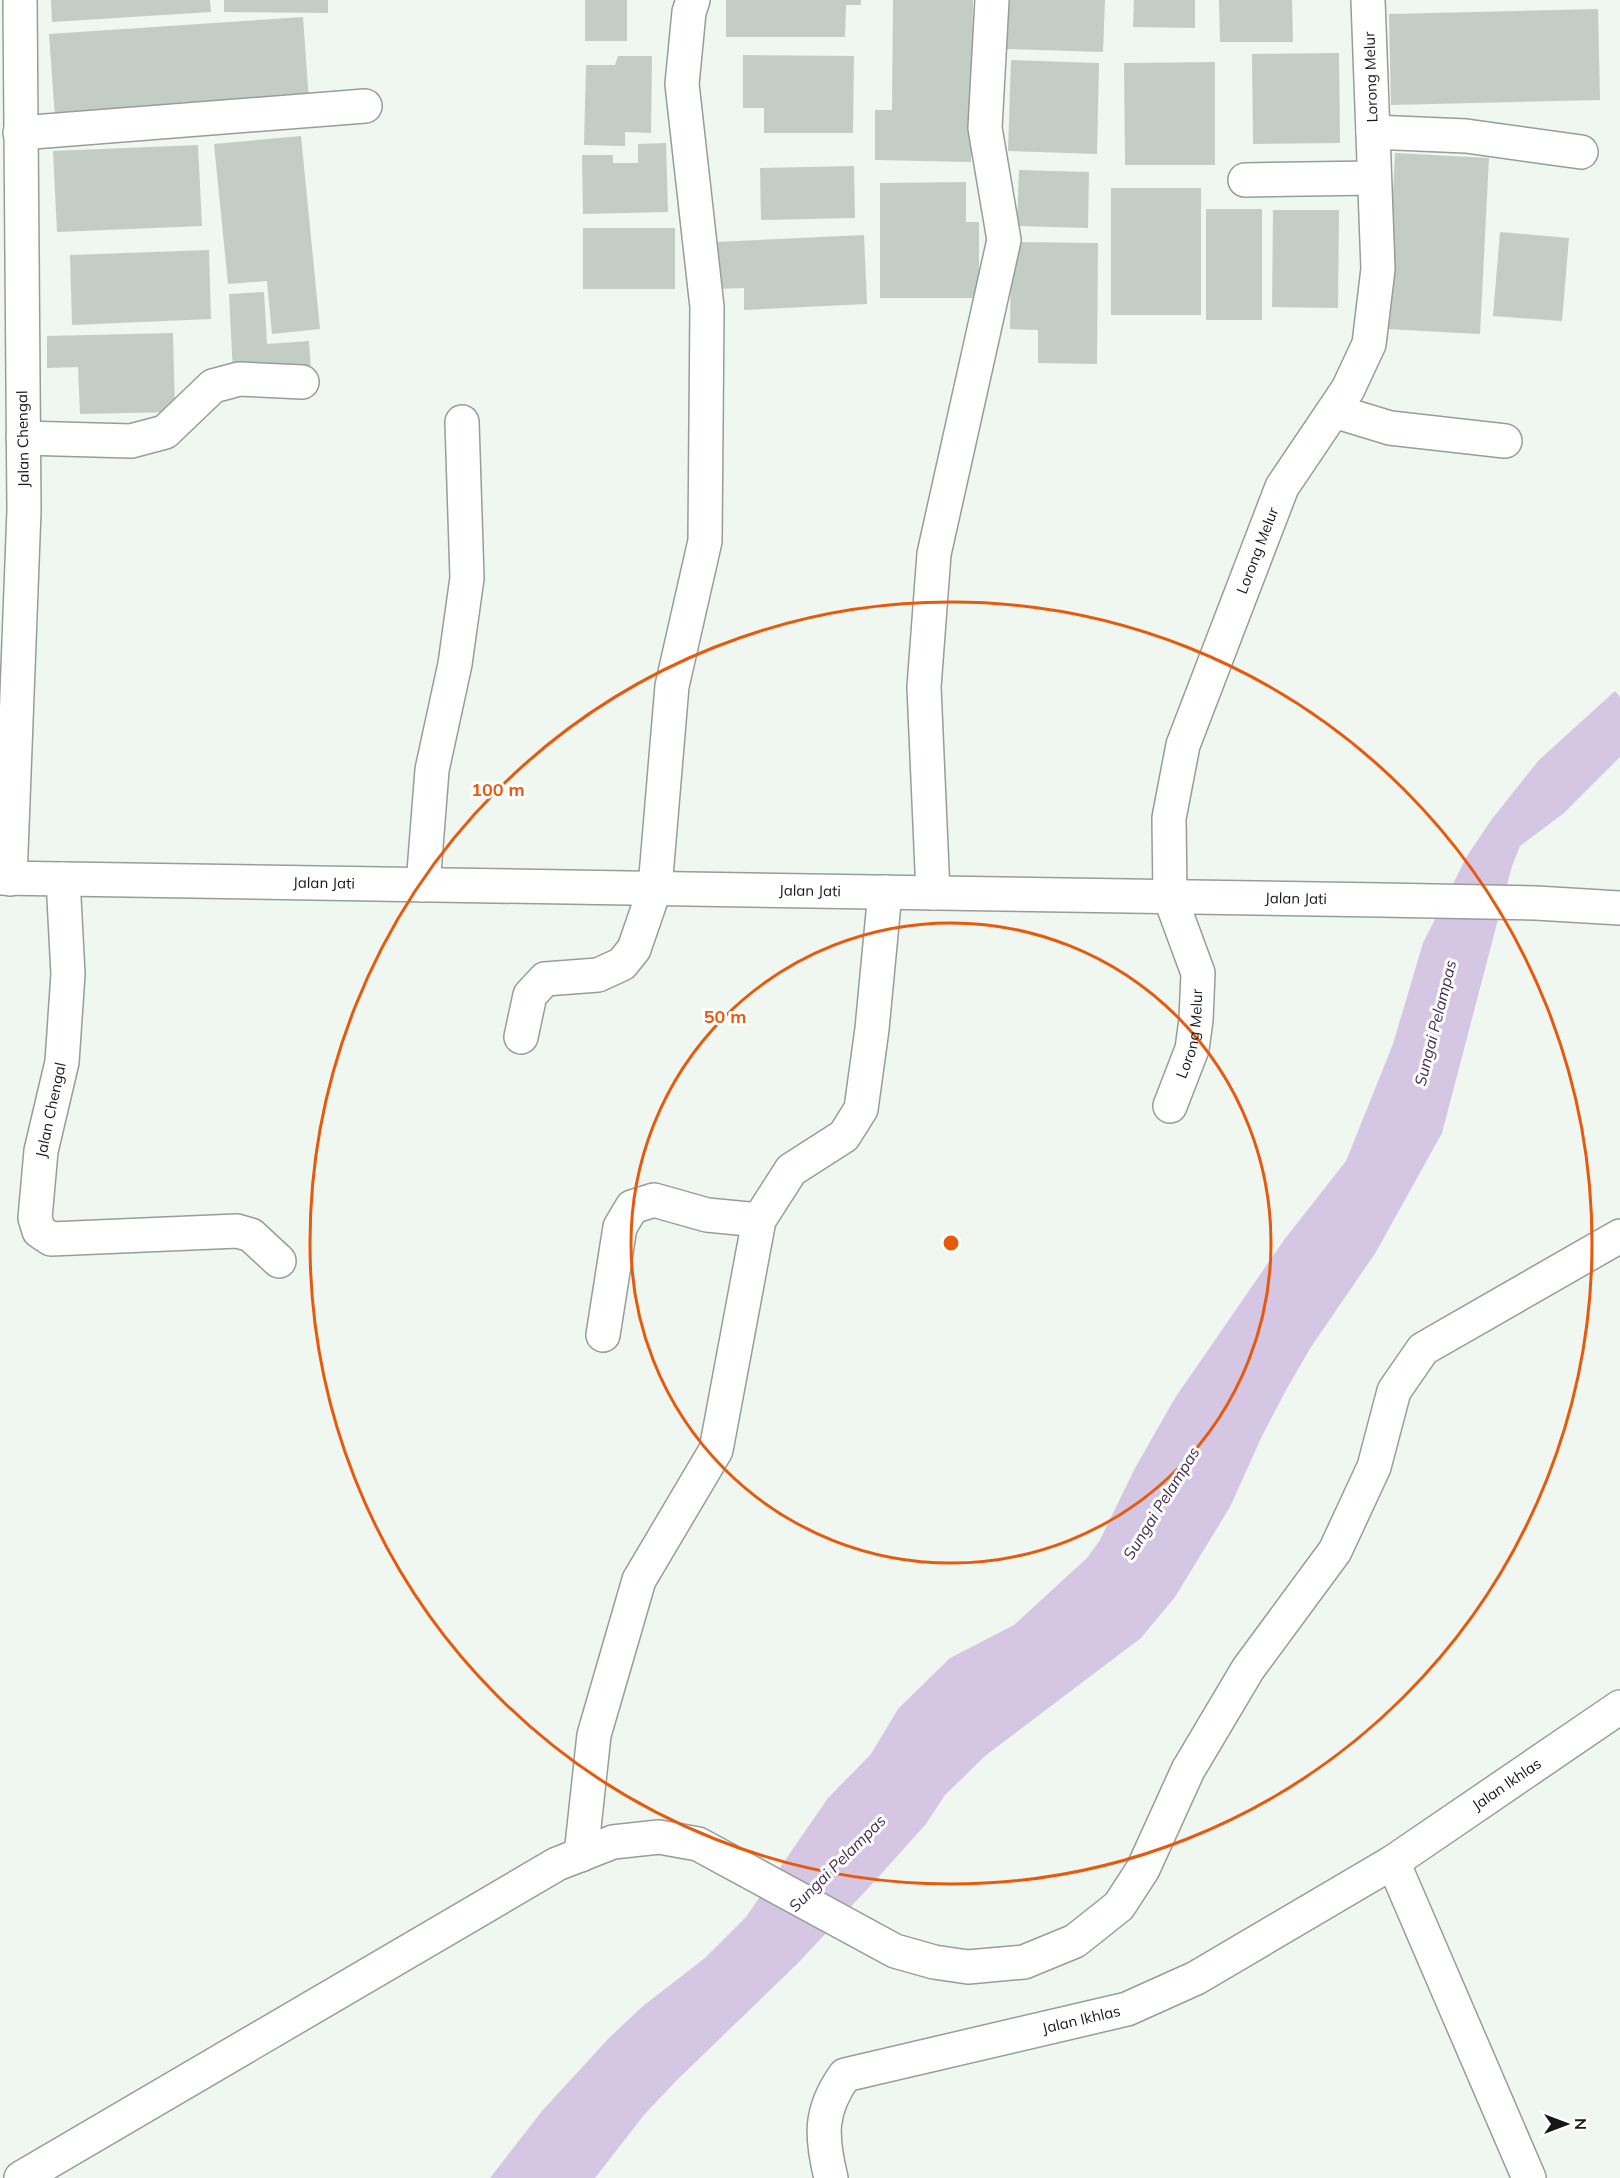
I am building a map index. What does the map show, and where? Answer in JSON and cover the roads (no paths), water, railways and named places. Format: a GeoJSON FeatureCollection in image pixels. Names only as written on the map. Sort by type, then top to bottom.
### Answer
{"type":"FeatureCollection","features":[{"type":"Feature","properties":{"kind":"street","name":"Jalan Chengal"},"geometry":{"type":"LineString","coordinates":[[5,878],[12,510],[23,438],[10,251],[20,133],[20,0]]}},
{"type":"Feature","properties":{"kind":"street"},"geometry":{"type":"LineString","coordinates":[[521,1037],[530,995],[544,979],[598,975],[622,964],[634,949],[655,888],[672,686],[705,541],[707,307],[682,84],[689,12],[693,0]]}},
{"type":"Feature","properties":{"kind":"street"},"geometry":{"type":"LineString","coordinates":[[933,893],[924,687],[934,554],[1004,240],[985,128],[992,0]]}},
{"type":"Feature","properties":{"kind":"street","name":"Lorong Melur"},"geometry":{"type":"LineString","coordinates":[[1170,1106],[1191,1049],[1197,1020],[1198,973],[1170,897],[1169,818],[1183,745],[1281,488],[1348,389],[1369,344],[1378,269],[1368,0]]}},
{"type":"Feature","properties":{"kind":"street"},"geometry":{"type":"LineString","coordinates":[[20,133],[364,106]]}},
{"type":"Feature","properties":{"kind":"street"},"geometry":{"type":"LineString","coordinates":[[1373,132],[1466,136],[1581,152]]}},
{"type":"Feature","properties":{"kind":"street"},"geometry":{"type":"LineString","coordinates":[[1245,180],[1374,178]]}},
{"type":"Feature","properties":{"kind":"street"},"geometry":{"type":"LineString","coordinates":[[23,438],[131,441],[165,432],[213,386],[239,379],[302,382]]}},
{"type":"Feature","properties":{"kind":"street"},"geometry":{"type":"LineString","coordinates":[[1334,411],[1390,428],[1505,441]]}},
{"type":"Feature","properties":{"kind":"street"},"geometry":{"type":"LineString","coordinates":[[423,885],[432,770],[455,664],[467,578],[462,422]]}},
{"type":"Feature","properties":{"kind":"street","name":"Jalan Jati"},"geometry":{"type":"LineString","coordinates":[[5,878],[1536,903],[1620,908]]}},
{"type":"Feature","properties":{"kind":"street","name":"Jalan Chengal"},"geometry":{"type":"LineString","coordinates":[[63,879],[68,974],[62,1062],[41,1151],[35,1218],[39,1231],[51,1239],[237,1231],[251,1235],[279,1261]]}},
{"type":"Feature","properties":{"kind":"street"},"geometry":{"type":"LineString","coordinates":[[581,1855],[594,1735],[639,1580],[716,1450],[759,1220],[791,1170],[844,1136],[861,1109],[872,1029],[885,892]]}},
{"type":"Feature","properties":{"kind":"street"},"geometry":{"type":"LineString","coordinates":[[603,1335],[620,1227],[632,1207],[654,1200],[707,1215],[759,1220]]}},
{"type":"Feature","properties":{"kind":"street"},"geometry":{"type":"LineString","coordinates":[[21,2178],[557,1864],[613,1842],[659,1837],[698,1844],[895,1951],[934,1962],[968,1967],[1024,1962],[1075,1941],[1119,1906],[1143,1869],[1188,1770],[1248,1669],[1335,1551],[1374,1467],[1394,1391],[1423,1349],[1620,1236]]}},
{"type":"Feature","properties":{"kind":"street","name":"Jalan Ikhlas"},"geometry":{"type":"LineString","coordinates":[[831,2178],[822,2142],[830,2096],[845,2075],[1127,2009],[1196,1978],[1394,1862],[1620,1707]]}},
{"type":"Feature","properties":{"kind":"street"},"geometry":{"type":"LineString","coordinates":[[1394,1862],[1528,2178]]}},
{"type":"Feature","properties":{"kind":"water","name":"Sungai Pelampas"},"geometry":{"type":"Polygon","coordinates":[[[1615,691],[1620,697],[1620,757],[1564,813],[1520,846],[1512,866],[1442,1133],[1376,1252],[1311,1347],[1286,1390],[1230,1507],[1175,1597],[1141,1638],[985,1756],[945,1795],[926,1824],[798,1963],[644,2115],[595,2178],[490,2178],[542,2111],[609,2038],[643,2006],[705,1958],[746,1917],[828,1798],[871,1754],[898,1709],[950,1658],[1014,1625],[1087,1558],[1100,1540],[1134,1470],[1175,1398],[1284,1240],[1346,1161],[1393,1044],[1423,943],[1467,856],[1492,819],[1539,760],[1615,691]]]}}]}
